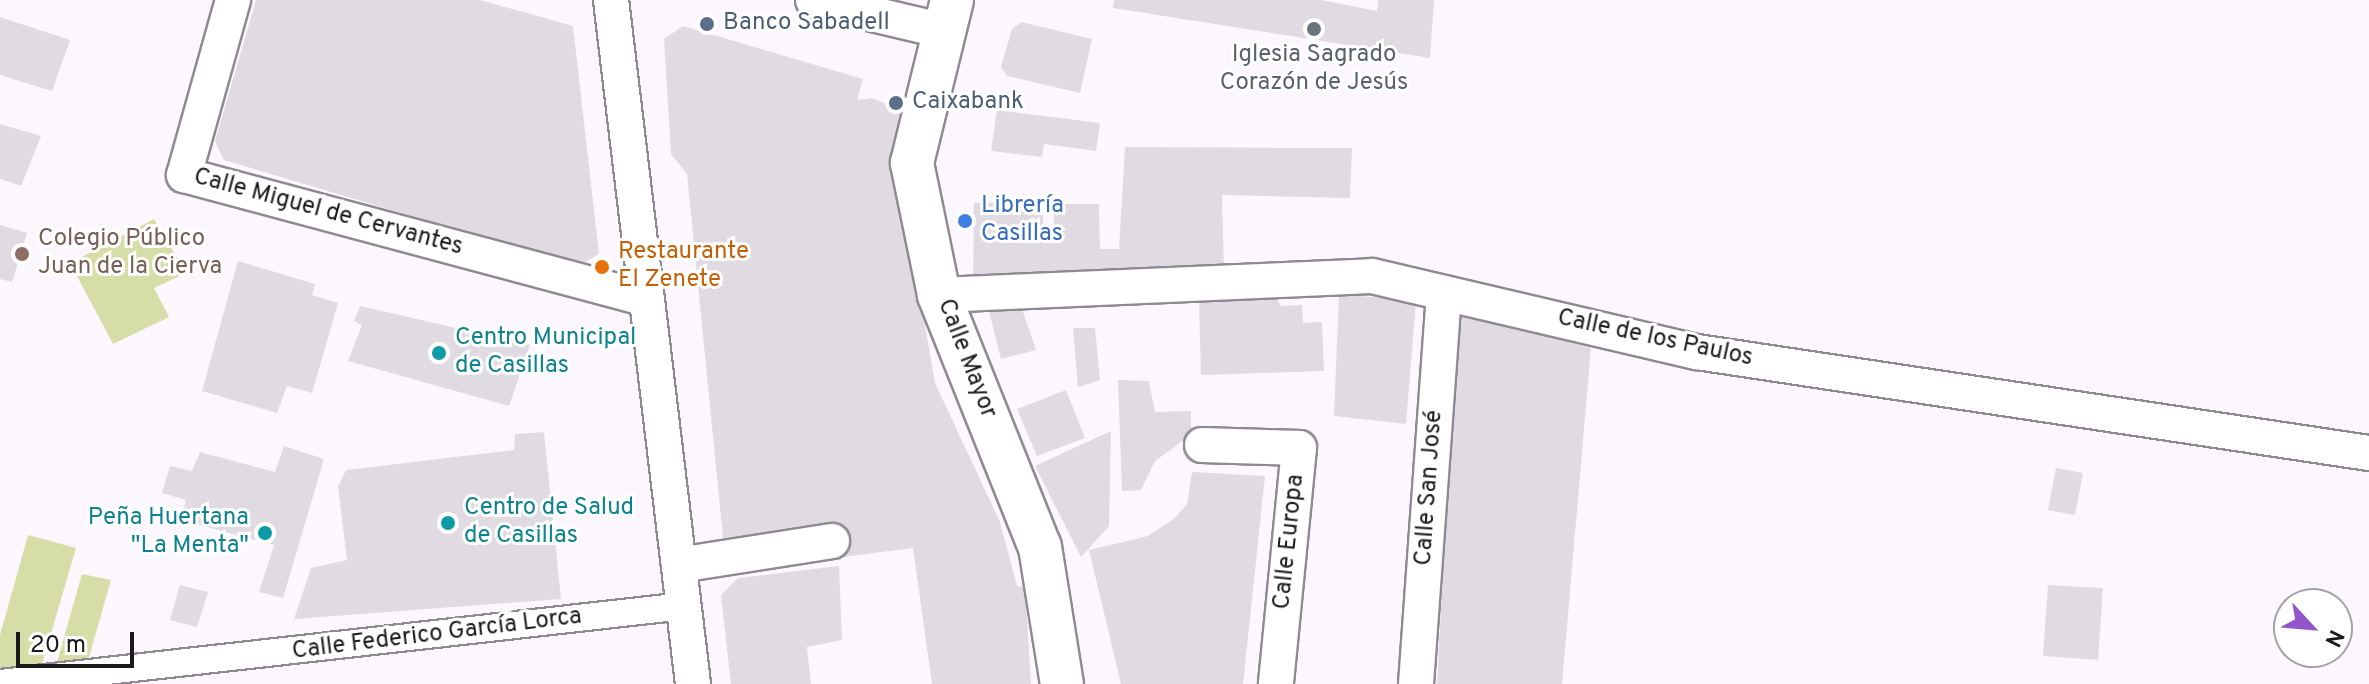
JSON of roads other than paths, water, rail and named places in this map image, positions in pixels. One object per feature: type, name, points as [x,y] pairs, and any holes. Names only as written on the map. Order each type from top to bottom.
[{"type":"street","name":"Calle Miguel de Cervantes","points":[[233,0],[184,175],[646,299]]},
{"type":"street","points":[[611,0],[693,684]]},
{"type":"street","points":[[813,0],[946,15]]},
{"type":"street","name":"Calle Mayor","points":[[946,15],[912,163],[939,295],[1040,547],[1062,684]]},
{"type":"street","name":"Calle de los Paulos","points":[[939,295],[1372,276],[1697,352],[2369,453]]},
{"type":"street","name":"Calle San José","points":[[1416,684],[1444,293]]},
{"type":"street","name":"Calle Europa","points":[[1202,445],[1299,448],[1276,684]]},
{"type":"street","points":[[679,565],[832,541]]},
{"type":"street","name":"Calle Federico García Lorca","points":[[0,683],[684,606]]},
{"type":"place","name":"Banco Sabadell","points":[[707,24]]},
{"type":"place","name":"Iglesia Sagrado Corazón de Jesús","points":[[1314,29]]},
{"type":"place","name":"Caixabank","points":[[896,103]]},
{"type":"place","name":"Librería Casillas","points":[[965,221]]},
{"type":"place","name":"Colegio Público Juan de la Cierva","points":[[22,254]]},
{"type":"place","name":"Restaurante El Zenete","points":[[602,267]]},
{"type":"place","name":"Centro Municipal de Casillas","points":[[439,353]]},
{"type":"place","name":"Centro de Salud de Casillas","points":[[448,523]]},
{"type":"place","name":"Peña Huertana \"La Menta\"","points":[[265,533]]}]
